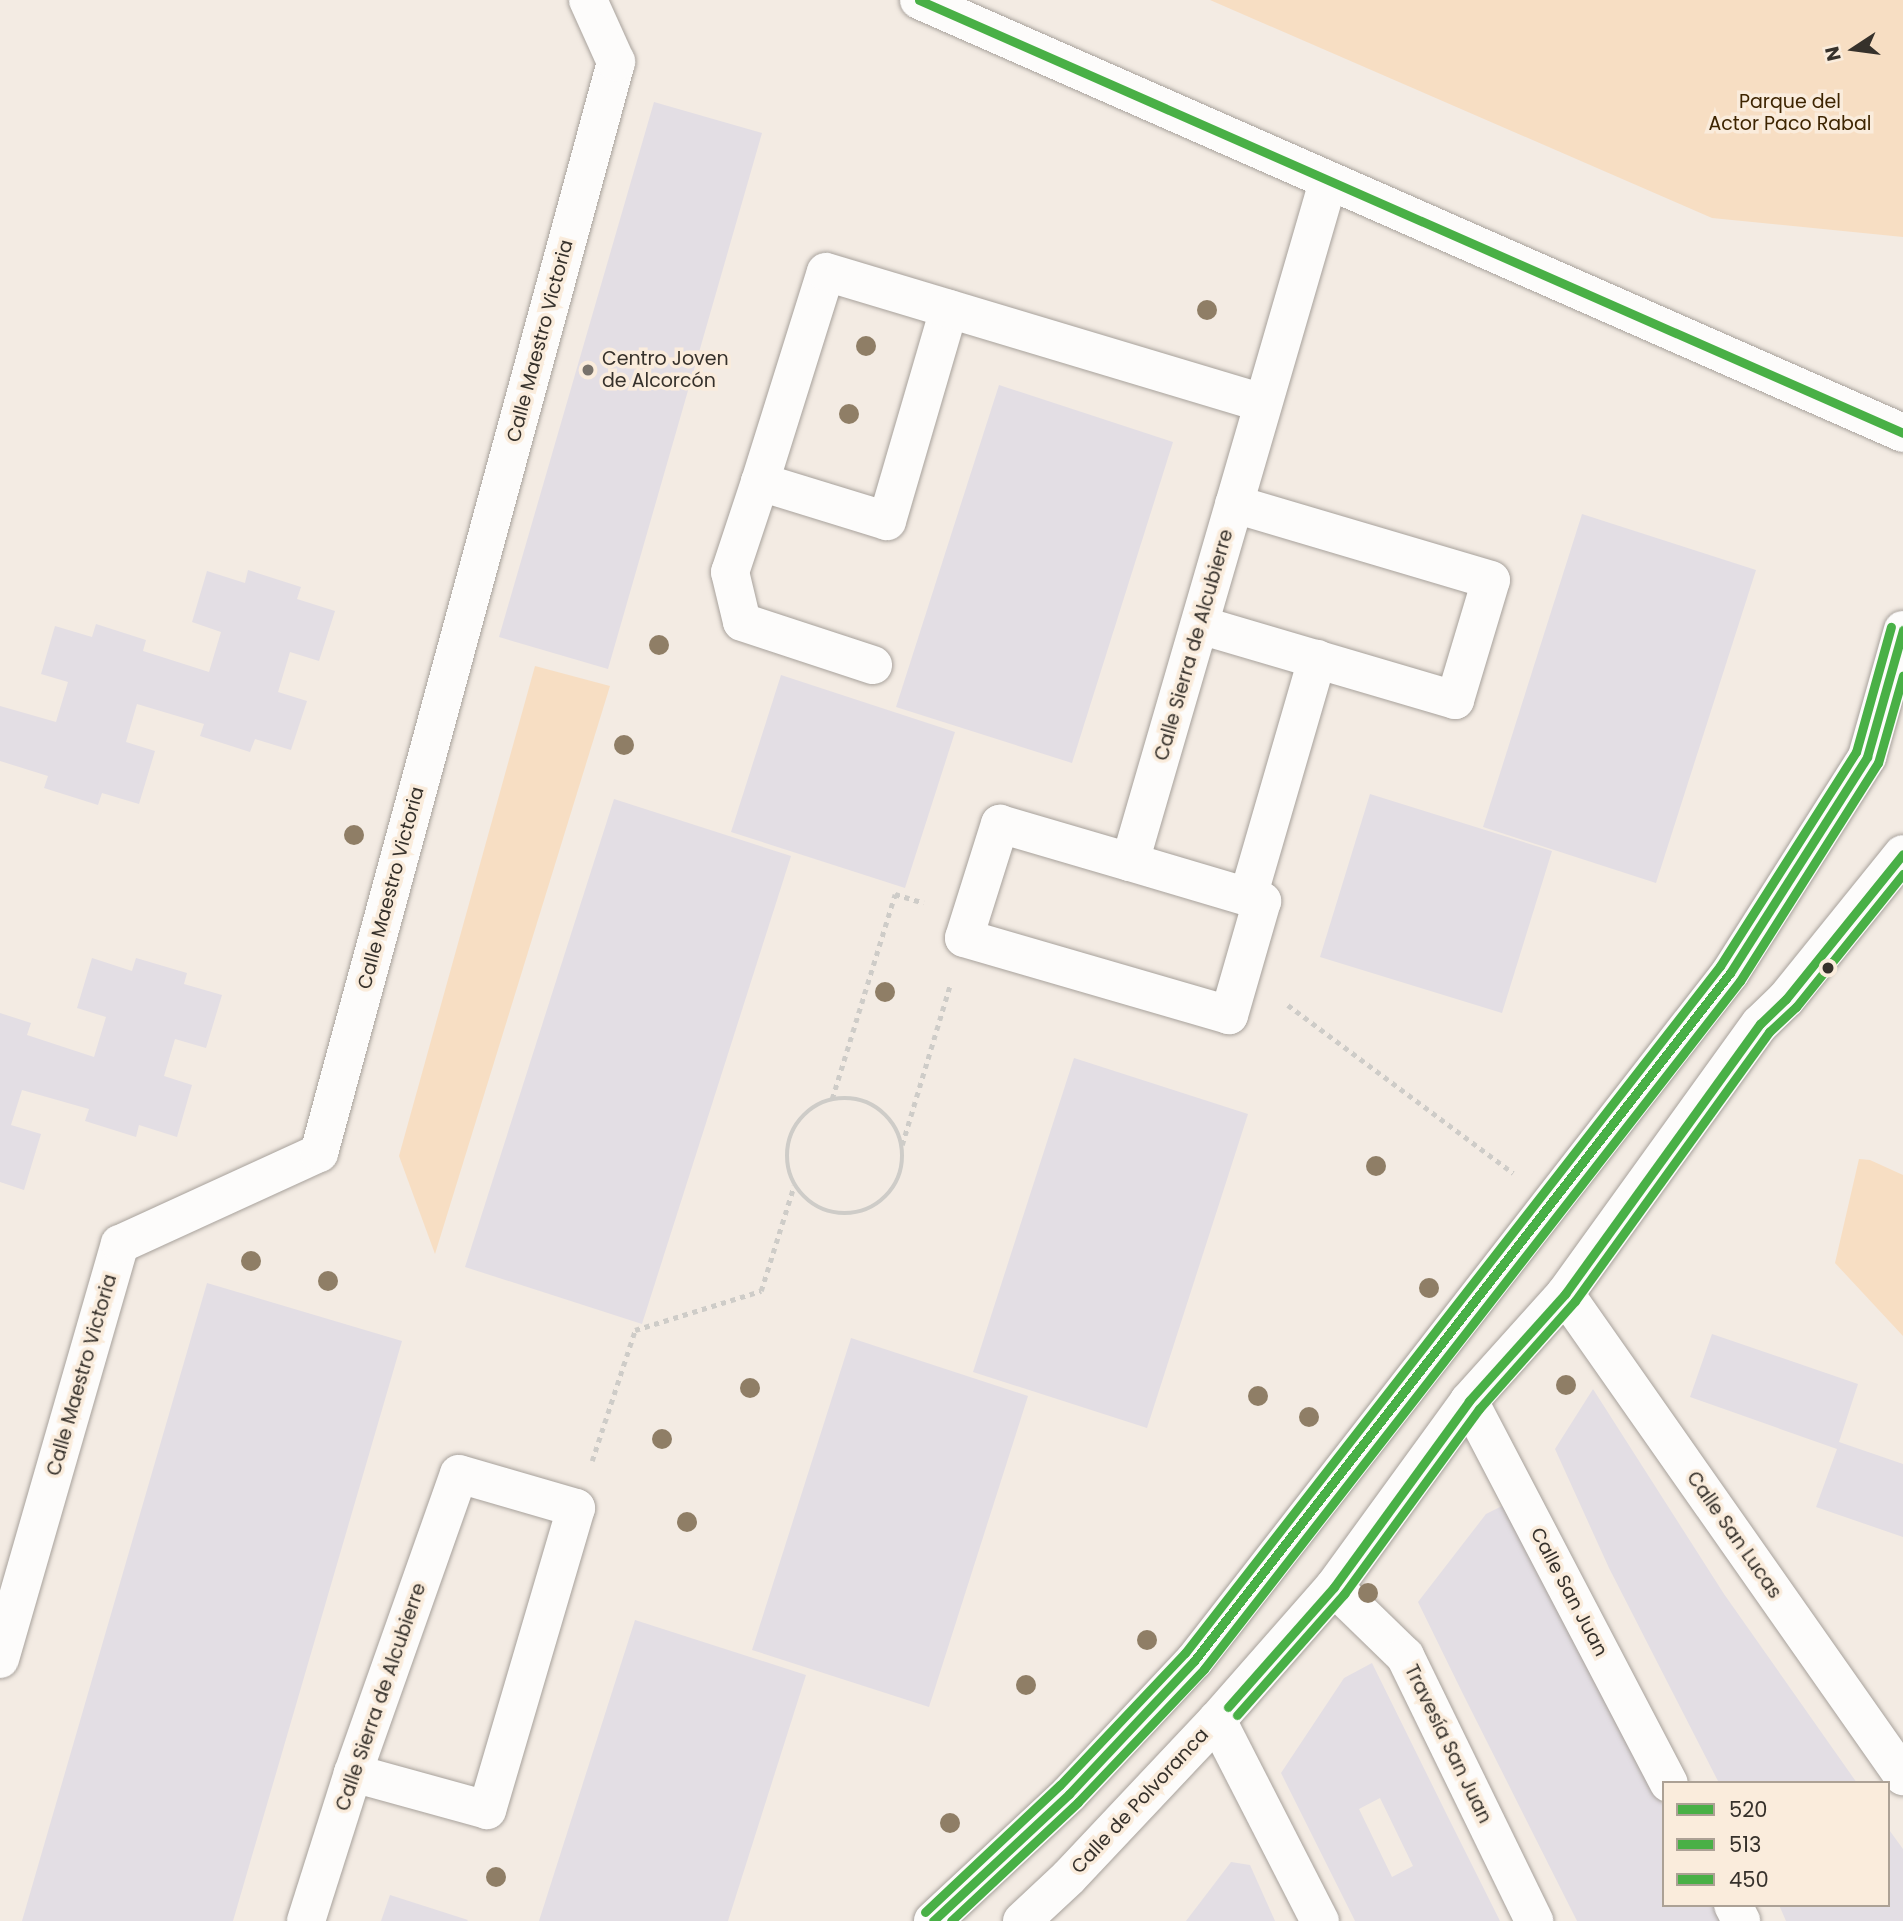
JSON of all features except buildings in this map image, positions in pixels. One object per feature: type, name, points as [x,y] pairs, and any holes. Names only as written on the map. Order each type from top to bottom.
[{"type":"street","name":"Calle Maestro Victoria","points":[[0,1659],[120,1244],[319,1153],[616,62],[588,0]]},
{"type":"street","points":[[919,0],[1903,433]]},
{"type":"street","name":"Calle Sierra de Alcubierre","points":[[1130,862],[1328,182]]},
{"type":"street","points":[[873,665],[742,622],[730,572],[826,272],[1263,403]]},
{"type":"street","points":[[760,482],[887,520],[949,309]]},
{"type":"street","points":[[1200,625],[1455,700],[1491,580],[1234,504]]},
{"type":"street","points":[[933,1921],[1069,1794],[1194,1661],[1730,973],[1867,757],[1903,630]]},
{"type":"street","points":[[1248,897],[1317,659]]},
{"type":"street","points":[[1000,824],[1248,897],[1262,901],[1229,1016],[964,938],[1000,824]]},
{"type":"street","name":"Calle de Polvoranca","points":[[1022,1921],[1069,1877],[1217,1720],[1334,1587],[1469,1401],[1565,1294],[1760,1024],[1786,999],[1903,854]]},
{"type":"street","name":"Calle San Lucas","points":[[1565,1294],[1903,1776]]},
{"type":"street","name":"Calle San Juan","points":[[1469,1401],[1668,1781]]},
{"type":"street","name":"Calle Sierra de Alcubierre","points":[[306,1921],[353,1773],[458,1474],[576,1508]]},
{"type":"street","points":[[353,1773],[487,1811],[576,1508]]},
{"type":"street","name":"Travesía San Juan","points":[[1334,1587],[1405,1656],[1534,1921]]},
{"type":"street","points":[[1217,1720],[1320,1921]]},
{"type":"street","points":[[1068,1921],[1069,1877]]},
{"type":"path","points":[[832,1099],[895,894]]},
{"type":"path","points":[[794,1186],[807,1201],[825,1211],[845,1215],[865,1211],[882,1200],[895,1185],[902,1166],[902,1146],[964,938]]},
{"type":"path","points":[[1288,1005],[1517,1175]]},
{"type":"path","points":[[576,1508],[635,1330],[761,1292],[794,1186],[787,1150],[792,1133],[808,1111],[832,1099],[868,1102],[895,1127],[902,1146]]},
{"type":"green space","name":"Parque del Actor Paco Rabal","points":[[1210,0],[1903,0],[1903,237],[1712,218]]},
{"type":"green space","points":[[535,666],[610,686],[435,1254],[399,1156]]},
{"type":"green space","points":[[1859,1159],[1870,1160],[1903,1175],[1903,1336],[1835,1263]]},
{"type":"transit line","name":"520","points":[[919,0],[1903,433]]},
{"type":"transit line","name":"450","points":[[925,1912],[1060,1785],[1185,1653],[1720,966],[1856,752],[1891,627]]},
{"type":"transit line","name":"520","points":[[933,1921],[1069,1794],[1194,1661],[1730,973],[1867,757],[1903,630]]},
{"type":"transit line","name":"513","points":[[951,1921],[1078,1802],[1204,1669],[1740,981],[1878,763],[1903,675]]},
{"type":"transit line","name":"520","points":[[1228,1707],[1334,1587],[1469,1401],[1565,1294],[1760,1024],[1786,999],[1903,854]]},
{"type":"transit line","name":"513","points":[[1237,1715],[1344,1594],[1479,1409],[1575,1301],[1769,1032],[1796,1007],[1903,874]]},
{"type":"place","name":"Centro Joven de Alcorcón","points":[[588,370]]}]
